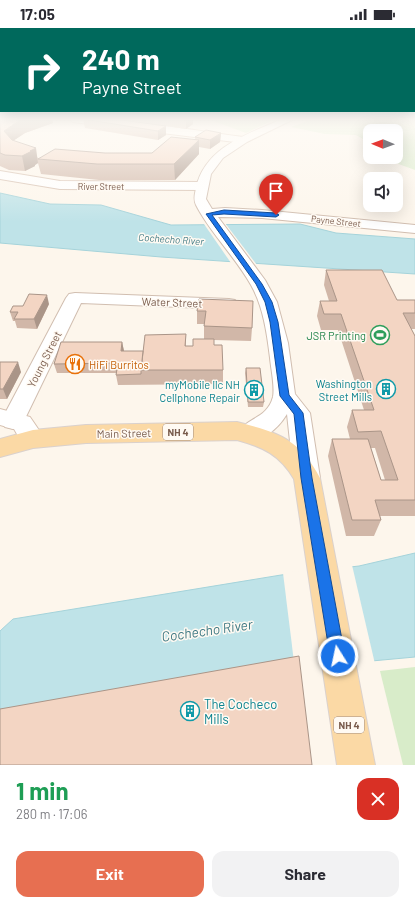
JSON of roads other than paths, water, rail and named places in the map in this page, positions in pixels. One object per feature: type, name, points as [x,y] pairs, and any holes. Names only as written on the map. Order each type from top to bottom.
[{"type":"main road","name":"Main Street","points":[[0,448],[33,439],[86,434],[237,431],[250,433],[264,438],[288,452],[307,478]]},
{"type":"main road","name":"NH 4","points":[[307,478],[356,765]]},
{"type":"street","points":[[223,153],[219,156],[205,174],[200,199],[259,284],[256,303],[278,344],[284,396],[274,419],[250,433]]},
{"type":"street","name":"River Street","points":[[0,175],[60,185],[202,186]]},
{"type":"street","name":"Payne Street","points":[[212,218],[224,212],[262,214],[415,230]]},
{"type":"street","name":"Water Street","points":[[75,298],[256,303]]},
{"type":"street","name":"Young Street","points":[[7,419],[75,298]]},
{"type":"street","points":[[284,396],[299,413],[307,478]]},
{"type":"street","points":[[7,419],[22,423],[33,439]]},
{"type":"water","name":"Cochecho River","points":[[0,193],[50,204],[101,205],[171,225],[300,224],[336,233],[415,239],[415,274],[161,257],[0,243]]},
{"type":"water","name":"Cochecho River","points":[[415,553],[415,657],[285,669],[0,723],[0,631],[13,619],[281,575],[359,566]]},
{"type":"place","name":"JSR Printing","points":[[380,335]]},
{"type":"place","name":"HiFi Burritos","points":[[75,364]]},
{"type":"place","name":"Washington Street Mills","points":[[386,389]]},
{"type":"place","name":"myMobile llc NH Cellphone Repair","points":[[254,390]]},
{"type":"place","name":"The Cocheco Mills","points":[[190,711]]}]
